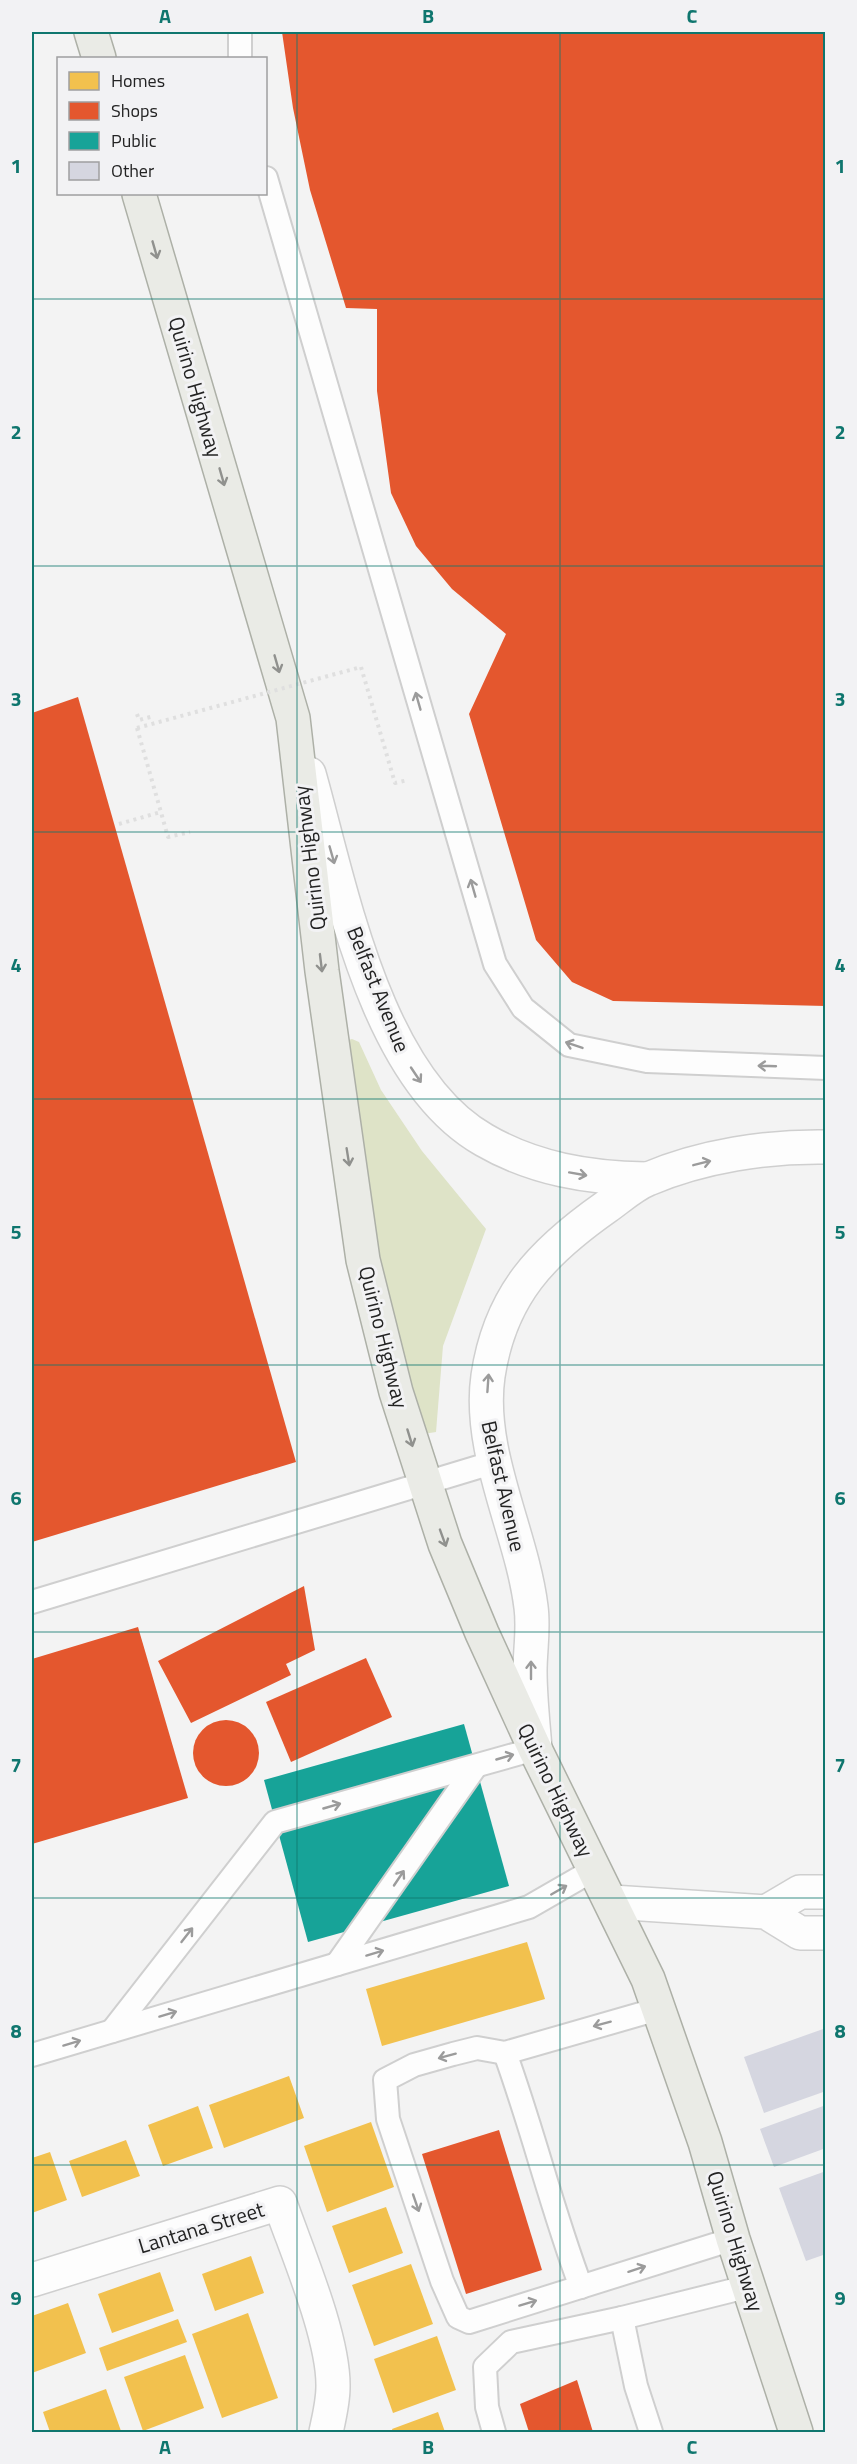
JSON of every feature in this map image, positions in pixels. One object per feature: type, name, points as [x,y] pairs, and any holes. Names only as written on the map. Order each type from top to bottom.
[{"type":"main road","points":[[91,32],[99,57]]},
{"type":"main road","name":"Quirino Highway","points":[[139,195],[292,718],[322,971],[363,1260],[396,1392],[445,1544],[482,1633],[535,1749],[639,1956],[705,2142],[733,2239],[796,2433]]},
{"type":"main road","name":"Belfast Avenue","points":[[292,718],[368,974],[399,1047],[417,1077],[439,1104],[458,1121],[482,1139],[508,1153],[569,1172],[602,1178],[646,1179],[739,1153],[794,1146],[825,1147]]},
{"type":"main road","name":"Belfast Avenue","points":[[535,1749],[530,1671],[531,1608],[495,1462],[486,1406],[488,1377],[506,1314],[539,1262],[584,1223],[646,1179]]},
{"type":"main road","points":[[766,1912],[800,1892],[825,1892]]},
{"type":"main road","points":[[612,1902],[766,1912],[800,1933],[825,1934]]},
{"type":"main road","name":"Lantana Street","points":[[32,2280],[280,2203],[324,2331],[331,2360],[333,2387],[326,2433]]},
{"type":"lane","points":[[240,32],[240,57]]},
{"type":"lane","points":[[267,181],[495,964],[524,1008],[569,1045],[647,1061],[825,1068]]},
{"type":"lane","points":[[33,1596],[495,1462]]},
{"type":"lane","points":[[112,2031],[275,1822],[535,1749]]},
{"type":"lane","points":[[338,1964],[476,1766]]},
{"type":"lane","points":[[32,2055],[529,1907],[595,1869]]},
{"type":"lane","points":[[658,2009],[505,2053],[477,2048],[414,2065],[385,2080],[388,2119],[442,2281],[458,2317],[469,2322],[733,2239]]},
{"type":"lane","points":[[505,2053],[581,2287]]},
{"type":"lane","points":[[494,2433],[487,2407],[485,2367],[511,2342],[622,2318],[750,2286]]},
{"type":"lane","points":[[622,2318],[636,2386],[651,2433]]},
{"type":"path","points":[[190,832],[168,837],[137,728],[361,667],[395,783]]},
{"type":"path","points":[[137,714],[139,720],[154,716]]},
{"type":"path","points":[[119,824],[161,812]]},
{"type":"green space","points":[[352,1039],[359,1042],[381,1090],[422,1151],[486,1229],[443,1346],[436,1432],[423,1434],[374,1250],[345,1041]]},
{"type":"building: Homes","points":[[527,1942],[545,1999],[382,2046],[366,1989]]},
{"type":"building: Homes","points":[[289,2076],[304,2118],[224,2148],[209,2105]]},
{"type":"building: Homes","points":[[198,2106],[213,2148],[163,2166],[148,2125]]},
{"type":"building: Homes","points":[[371,2122],[394,2187],[327,2212],[304,2146]]},
{"type":"building: Homes","points":[[126,2140],[140,2176],[82,2197],[69,2161]]},
{"type":"building: Homes","points":[[50,2152],[67,2200],[32,2213],[32,2158]]},
{"type":"building: Homes","points":[[386,2207],[403,2253],[349,2273],[332,2226]]},
{"type":"building: Homes","points":[[251,2256],[264,2293],[215,2311],[202,2274]]},
{"type":"building: Homes","points":[[411,2264],[433,2324],[374,2346],[352,2285]]},
{"type":"building: Homes","points":[[160,2272],[174,2311],[112,2333],[98,2294]]},
{"type":"building: Homes","points":[[68,2303],[86,2353],[32,2373],[32,2316]]},
{"type":"building: Homes","points":[[248,2313],[278,2398],[222,2418],[192,2334]]},
{"type":"building: Homes","points":[[178,2319],[187,2342],[107,2371],[99,2348]]},
{"type":"building: Homes","points":[[437,2336],[456,2390],[393,2413],[374,2359]]},
{"type":"building: Homes","points":[[185,2355],[204,2408],[143,2431],[124,2377]]},
{"type":"building: Homes","points":[[106,2389],[121,2431],[50,2432],[43,2412]]},
{"type":"building: Homes","points":[[438,2412],[445,2432],[393,2432],[392,2429]]},
{"type":"building: Shops","points":[[282,32],[826,32],[826,1006],[613,1001],[572,982],[536,940],[469,714],[506,634],[452,589],[416,546],[391,493],[377,391],[377,309],[346,308],[310,190],[293,108]]},
{"type":"building: Shops","points":[[78,697],[296,1462],[32,1542],[32,713]]},
{"type":"building: Shops","points":[[304,1586],[315,1650],[286,1664],[291,1675],[191,1723],[158,1661]]},
{"type":"building: Shops","points":[[138,1627],[188,1798],[32,1844],[32,1659]]},
{"type":"building: Shops","points":[[366,1658],[392,1717],[291,1762],[266,1702]]},
{"type":"building: Shops","points":[[220,1720],[232,1720],[250,1729],[257,1740],[259,1753],[257,1766],[250,1777],[239,1784],[220,1786],[207,1781],[198,1772],[193,1759],[193,1747],[198,1734],[207,1725]]},
{"type":"building: Shops","points":[[499,2130],[542,2270],[466,2294],[422,2154]]},
{"type":"building: Shops","points":[[577,2380],[593,2432],[529,2432],[520,2404]]},
{"type":"building: Public","points":[[464,1724],[509,1886],[308,1942],[264,1780]]},
{"type":"building: Other","points":[[826,2028],[826,2091],[764,2113],[744,2057]]},
{"type":"building: Other","points":[[826,2105],[826,2148],[774,2167],[760,2129]]},
{"type":"building: Other","points":[[826,2171],[826,2254],[806,2261],[779,2188]]}]
